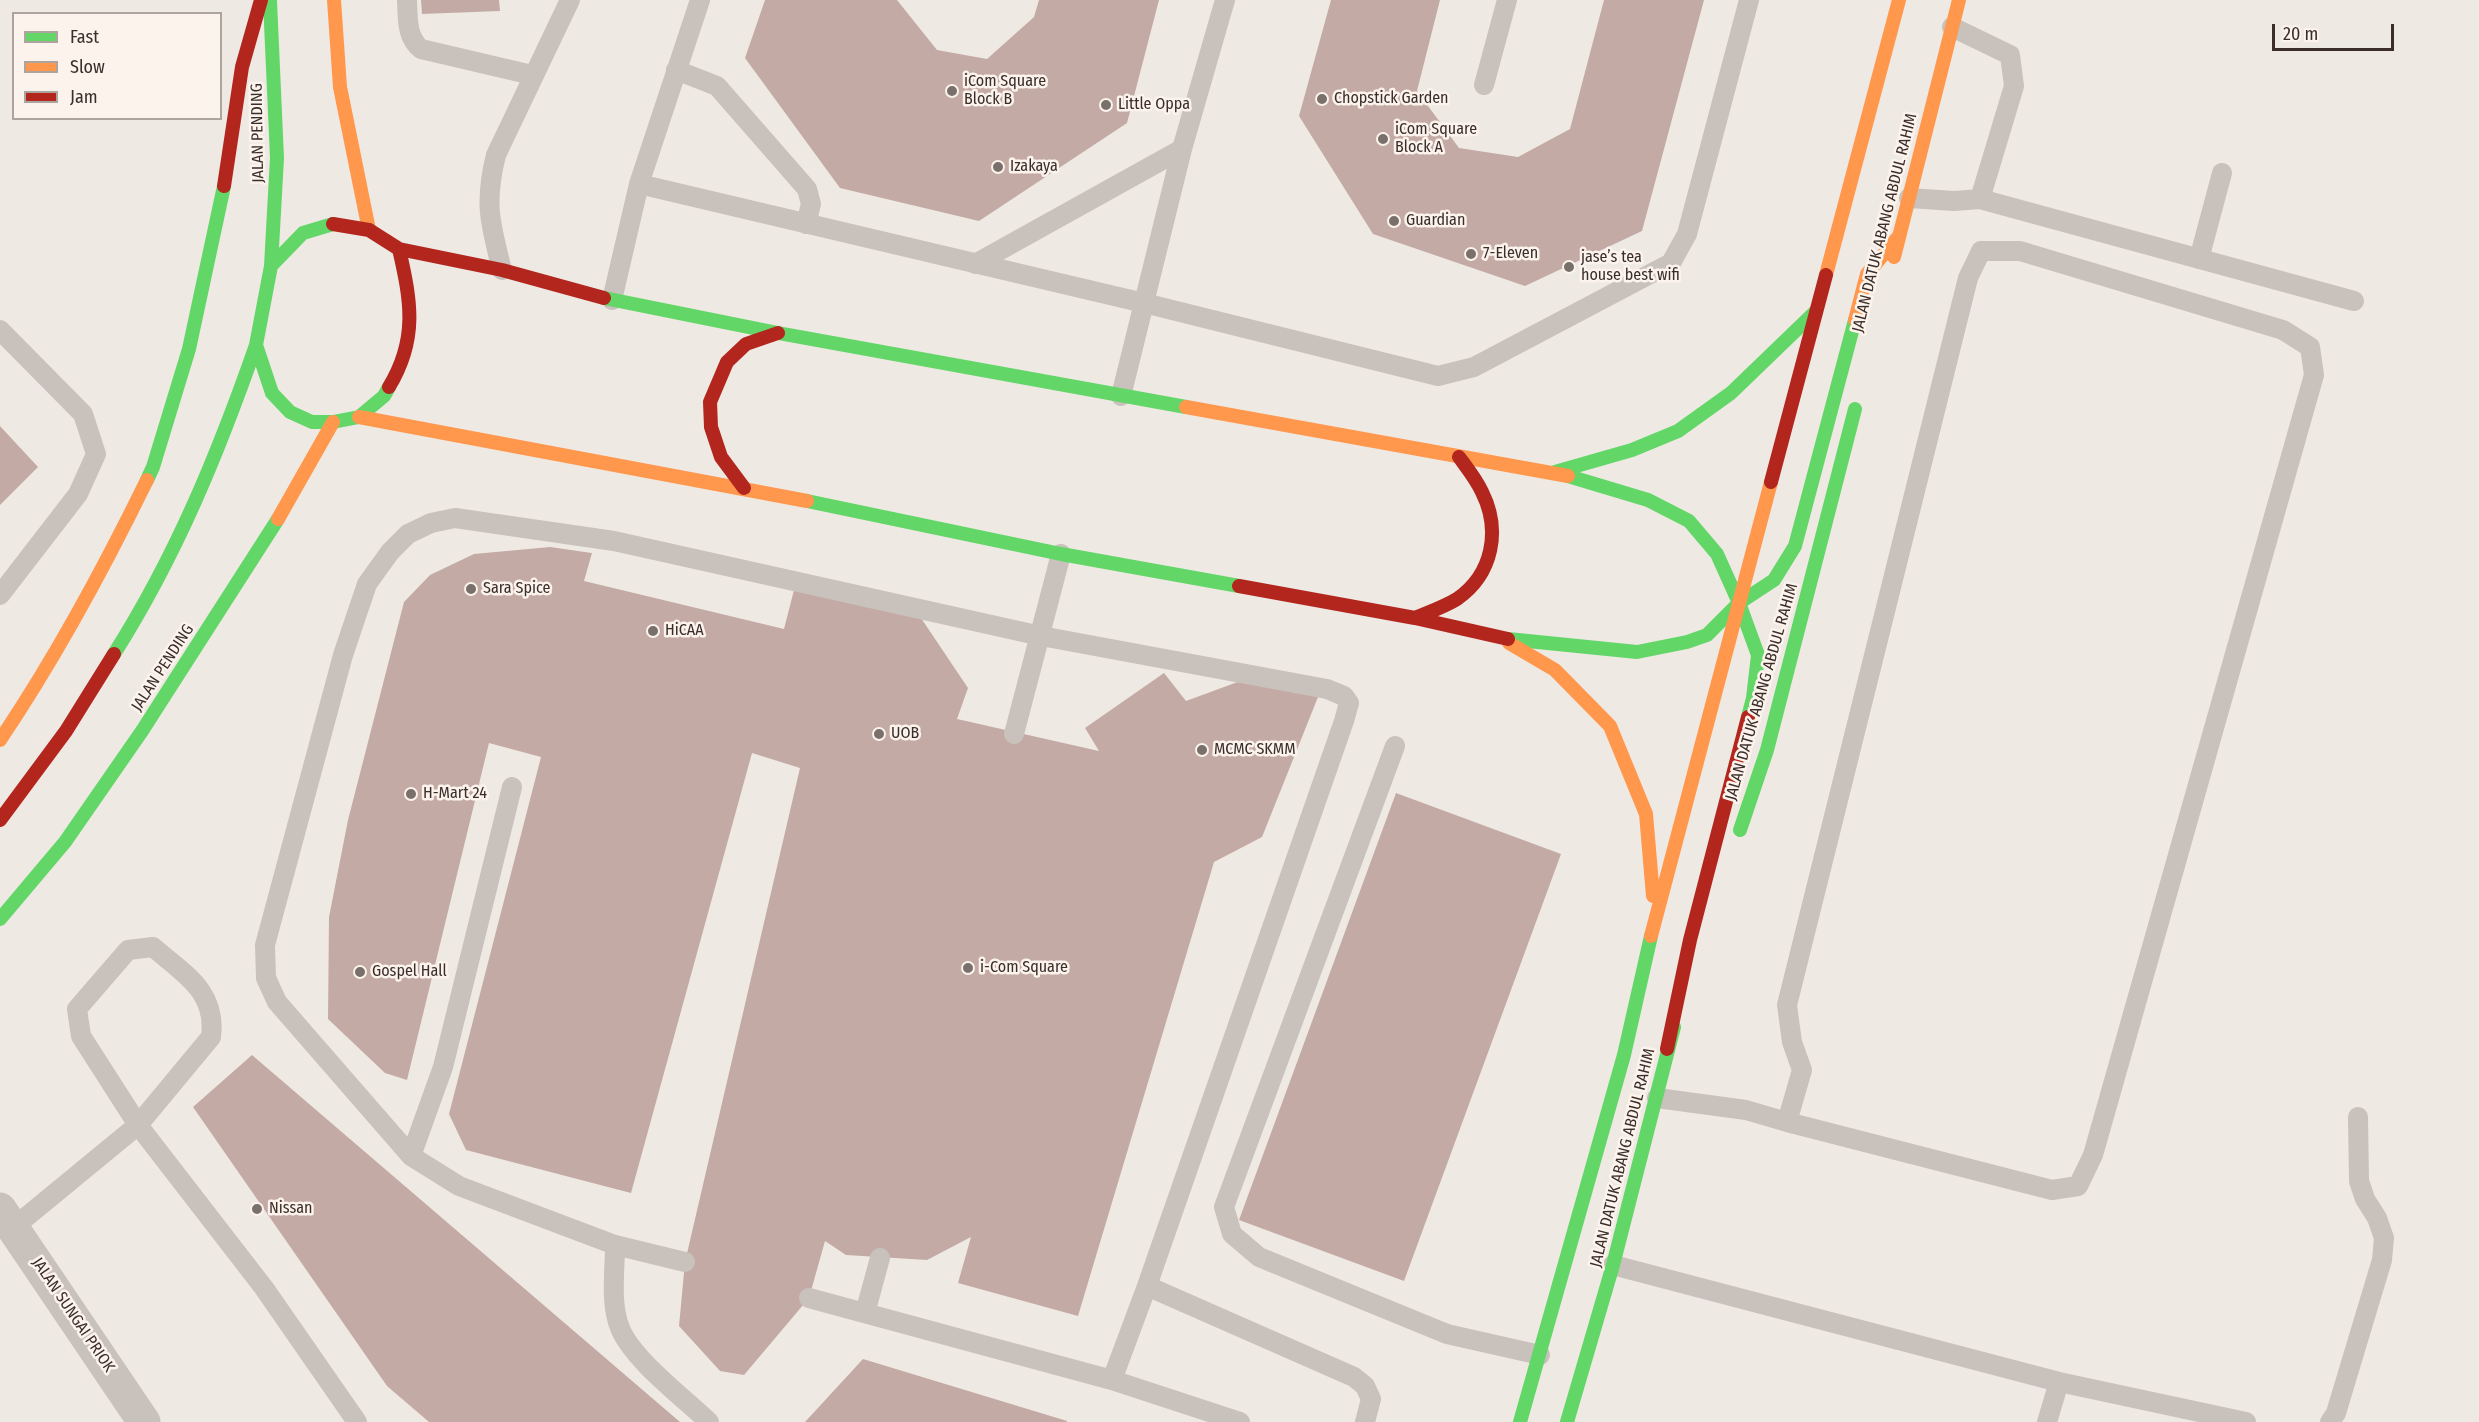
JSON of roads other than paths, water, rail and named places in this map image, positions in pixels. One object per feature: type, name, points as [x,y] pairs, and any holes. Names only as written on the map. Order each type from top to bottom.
[{"type":"street","points":[[0,740],[40,681],[107,562],[153,467],[189,349],[221,206],[242,68],[261,0]]},
{"type":"street","name":"JALAN PENDING","points":[[270,0],[277,158],[271,266]]},
{"type":"street","points":[[334,0],[340,87],[369,230]]},
{"type":"street","name":"JALAN DATUK ABANG ABDUL RAHIM","points":[[1520,1422],[1624,1055],[1655,921],[1899,0]]},
{"type":"street","name":"JALAN DATUK ABANG ABDUL RAHIM","points":[[1890,270],[1959,0]]},
{"type":"street","points":[[0,820],[66,731],[134,623],[197,501],[227,427],[256,345],[271,266],[303,233],[333,224],[369,230],[399,249],[501,270],[612,300],[1121,396],[1555,472],[1648,500],[1689,521],[1717,554],[1739,603],[1758,655],[1753,698],[1689,940],[1667,1049]]},
{"type":"street","points":[[256,345],[272,393],[290,412],[312,422],[333,422],[359,417],[744,488],[1061,554],[1415,618],[1500,638],[1637,652],[1687,642],[1707,634],[1739,603],[1774,580],[1795,546],[1867,274],[1899,236]]},
{"type":"street","points":[[359,417],[384,396],[401,367],[410,326],[409,294],[399,249]]},
{"type":"street","points":[[1555,472],[1632,450],[1678,431],[1731,393],[1815,312]]},
{"type":"street","points":[[744,488],[721,457],[711,427],[710,402],[727,362],[746,344],[778,333]]},
{"type":"street","name":"JALAN DATUK ABANG ABDUL RAHIM","points":[[1737,838],[1767,750],[1858,396]]},
{"type":"street","name":"JALAN PENDING","points":[[0,919],[65,842],[142,731],[271,531],[333,422]]},
{"type":"street","points":[[1415,618],[1457,599],[1479,580],[1494,542],[1493,519],[1484,495],[1459,456]]},
{"type":"street","points":[[1500,638],[1555,670],[1610,726],[1646,814],[1655,921]]},
{"type":"street","name":"JALAN DATUK ABANG ABDUL RAHIM","points":[[1567,1422],[1613,1264],[1657,1098],[1667,1049],[1708,927]]},
{"type":"street","name":"JALAN SUNGAI PRIOK","points":[[7,1218],[144,1422]]},
{"type":"lane","points":[[407,0],[409,32],[414,43],[421,49],[532,75]]},
{"type":"lane","points":[[501,270],[488,217],[489,182],[496,155],[532,75],[570,0]]},
{"type":"lane","points":[[612,300],[639,184],[700,0]]},
{"type":"lane","points":[[1121,396],[1182,149],[1225,0]]},
{"type":"lane","points":[[1484,85],[1508,0]]},
{"type":"lane","points":[[639,184],[1144,303],[1438,376],[1474,367],[1671,264],[1688,234],[1749,0]]},
{"type":"lane","points":[[1952,27],[2010,55],[2014,86],[1980,199]]},
{"type":"lane","points":[[676,70],[717,86],[807,189],[811,204],[806,224]]},
{"type":"lane","points":[[975,264],[1182,149]]},
{"type":"lane","points":[[2199,258],[2222,173]]},
{"type":"lane","points":[[1909,198],[1954,201],[1980,199],[2354,301]]},
{"type":"lane","points":[[1657,1098],[1746,1110],[1787,1122],[2052,1190],[2078,1186],[2093,1155],[2314,375],[2310,347],[2283,330],[2019,251],[1981,251],[1968,278],[1787,1005],[1792,1042],[1802,1070],[1787,1122]]},
{"type":"lane","points":[[0,595],[78,494],[96,454],[83,414],[1,332]]},
{"type":"lane","points":[[685,1262],[615,1245],[459,1186],[411,1156],[277,1002],[266,978],[265,945],[343,655],[367,584],[390,552],[408,534],[431,523],[455,518],[614,541],[1041,636],[1327,689],[1344,696],[1348,703],[1147,1286],[1112,1380]]},
{"type":"lane","points":[[1014,734],[1061,554]]},
{"type":"lane","points":[[1395,746],[1224,1207],[1232,1234],[1259,1257],[1447,1335],[1540,1354]]},
{"type":"lane","points":[[411,1156],[443,1067],[512,787]]},
{"type":"lane","points":[[7,1218],[138,1125],[211,1037],[213,1019],[204,992],[153,947],[128,950],[76,1009],[81,1036],[138,1125],[264,1288],[357,1422]]},
{"type":"lane","points":[[2330,1422],[2336,1413],[2382,1260],[2384,1238],[2377,1218],[2365,1199],[2360,1181],[2358,1117]]},
{"type":"lane","points":[[615,1245],[615,1304],[620,1327],[631,1349],[709,1422]]},
{"type":"lane","points":[[865,1313],[880,1258]]},
{"type":"lane","points":[[1613,1264],[2059,1382],[2246,1422]]},
{"type":"lane","points":[[1147,1286],[1354,1377],[1365,1386],[1371,1399],[1365,1422]]},
{"type":"lane","points":[[809,1298],[1112,1380],[1240,1422]]},
{"type":"lane","points":[[2047,1422],[2059,1382]]},
{"type":"place","name":"iCom Square Block B","points":[[952,91]]},
{"type":"place","name":"Chopstick Garden","points":[[1322,99]]},
{"type":"place","name":"Little Oppa","points":[[1106,105]]},
{"type":"place","name":"iCom Square Block A","points":[[1383,139]]},
{"type":"place","name":"Izakaya","points":[[998,167]]},
{"type":"place","name":"Guardian","points":[[1394,221]]},
{"type":"place","name":"7-Eleven","points":[[1471,254]]},
{"type":"place","name":"jase’s tea house best wifi","points":[[1569,267]]},
{"type":"place","name":"Sara Spice","points":[[471,589]]},
{"type":"place","name":"HiCAA","points":[[653,631]]},
{"type":"place","name":"UOB","points":[[879,734]]},
{"type":"place","name":"MCMC SKMM","points":[[1202,750]]},
{"type":"place","name":"H-Mart 24","points":[[411,794]]},
{"type":"place","name":"i-Com Square","points":[[968,968]]},
{"type":"place","name":"Gospel Hall","points":[[360,972]]},
{"type":"place","name":"Nissan","points":[[257,1209]]}]
